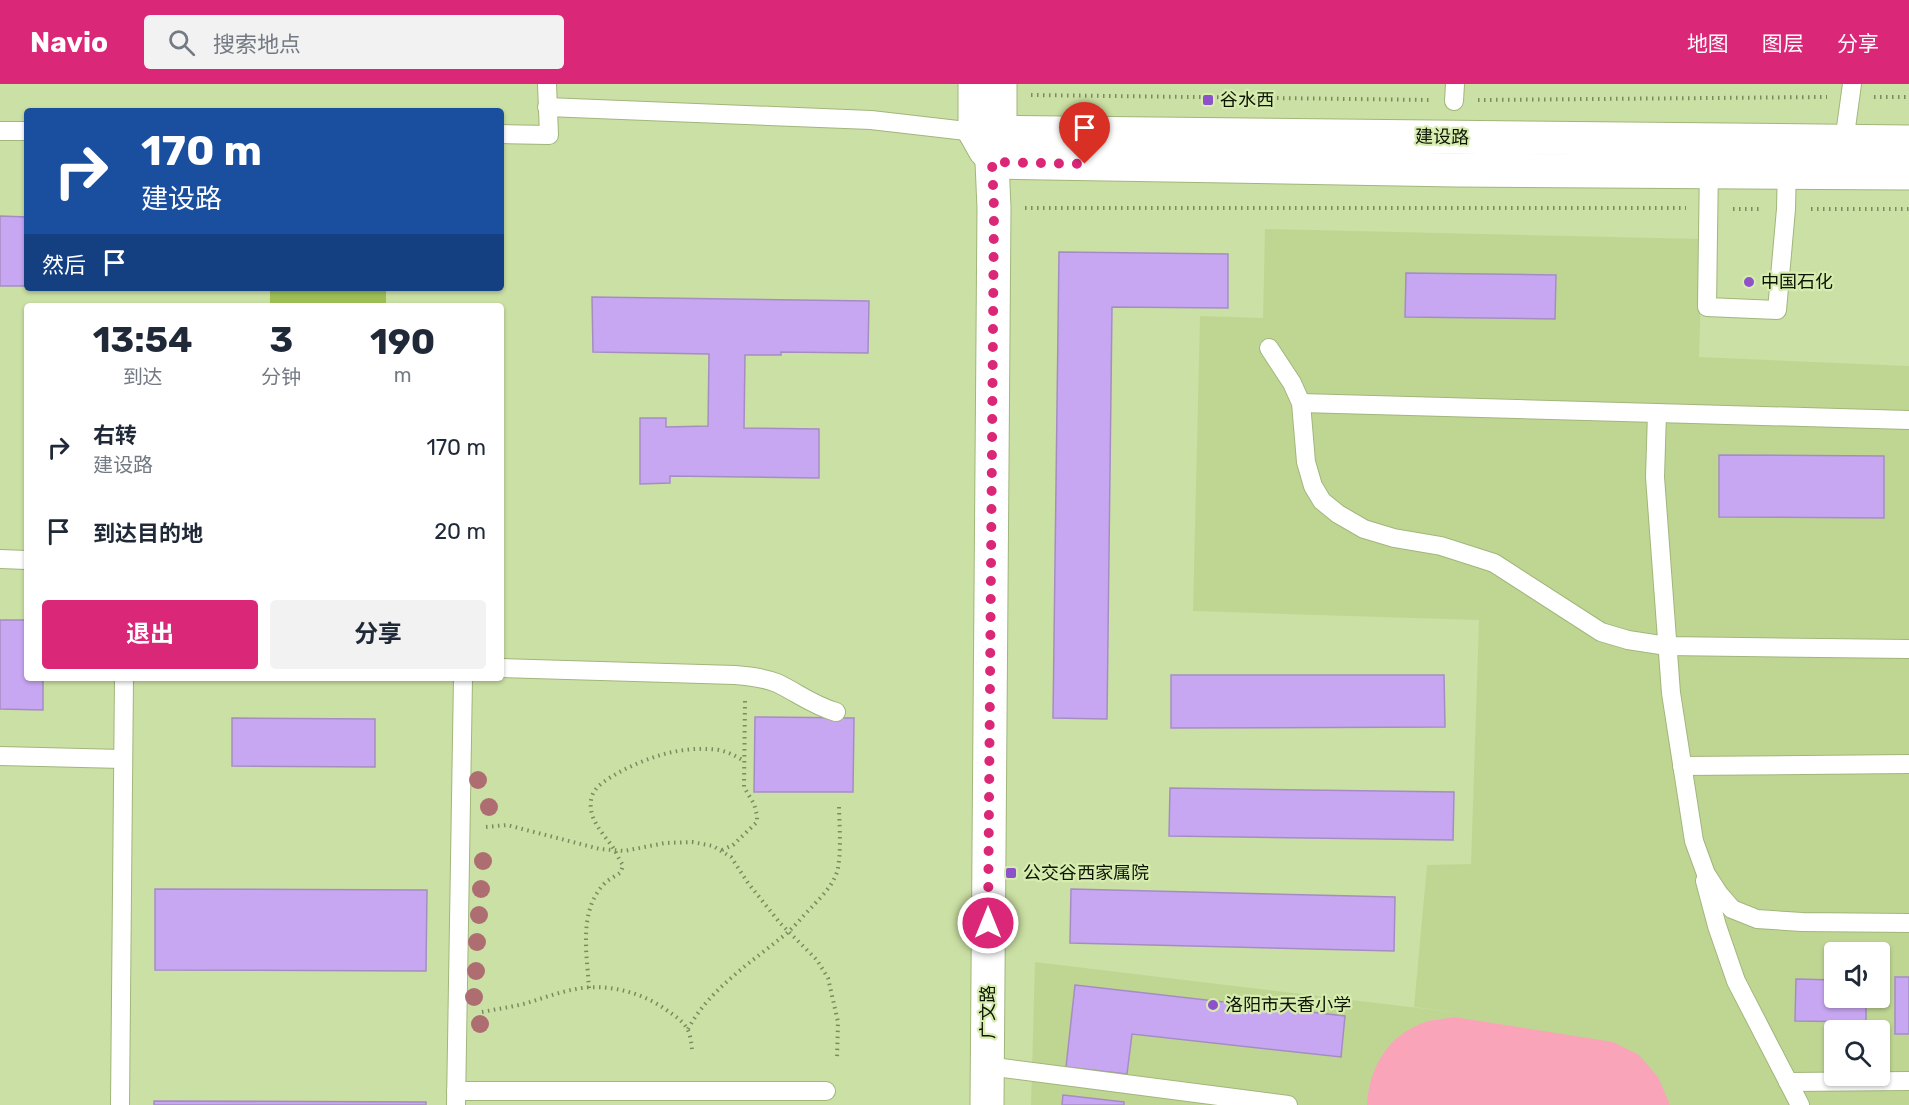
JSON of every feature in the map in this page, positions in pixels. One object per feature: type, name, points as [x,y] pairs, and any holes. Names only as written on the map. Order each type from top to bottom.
[{"type":"street","name":"广文路","points":[[975,84],[989,142],[994,208],[987,1105]]},
{"type":"street","name":"广文路","points":[[989,142],[1000,84]]},
{"type":"street","name":"建设路","points":[[989,142],[1787,157],[1909,173]]},
{"type":"street","name":"建设路","points":[[1787,157],[1844,142],[1909,142]]},
{"type":"lane","points":[[504,134],[549,135],[547,84]]},
{"type":"lane","points":[[1844,142],[1852,84]]},
{"type":"lane","points":[[547,107],[871,120],[989,142]]},
{"type":"lane","points":[[0,131],[24,131]]},
{"type":"lane","points":[[1709,156],[1707,307],[1777,310],[1786,209],[1787,157]]},
{"type":"lane","points":[[1269,348],[1292,383],[1301,403],[1306,462],[1313,486],[1322,501],[1338,514],[1364,529],[1394,538],[1441,546],[1494,563],[1601,632],[1628,640],[1667,646],[1909,649]]},
{"type":"lane","points":[[1301,403],[1909,420]]},
{"type":"lane","points":[[1657,413],[1655,477],[1671,693],[1694,842],[1717,926],[1736,981],[1800,1105]]},
{"type":"lane","points":[[0,560],[24,560]]},
{"type":"lane","points":[[504,668],[757,677],[777,683],[811,704],[836,712]]},
{"type":"lane","points":[[120,1105],[124,681]]},
{"type":"lane","points":[[463,681],[456,1098],[826,1091]]},
{"type":"lane","points":[[0,756],[123,759]]},
{"type":"lane","points":[[1682,766],[1909,764]]},
{"type":"lane","points":[[1694,842],[1706,874],[1719,894],[1732,909],[1756,919],[1909,923]]},
{"type":"lane","points":[[987,1066],[1288,1105]]},
{"type":"lane","points":[[1788,1082],[1909,1081]]},
{"type":"path","points":[[994,208],[1909,209]]},
{"type":"path","points":[[722,850],[734,844],[757,822],[754,804],[744,787],[744,682],[735,675]]},
{"type":"path","points":[[589,988],[587,918],[606,882],[621,872],[623,865],[615,850],[601,833],[592,810],[591,800],[594,792],[604,781],[642,761],[674,752],[721,751],[744,761]]},
{"type":"path","points":[[688,1029],[696,1014],[720,990],[752,960],[789,931],[829,889],[837,873],[839,803]]},
{"type":"path","points":[[460,843],[476,829],[507,825],[600,849],[645,849],[665,843],[681,842],[704,843],[722,850],[731,857],[748,883],[817,960],[828,978],[838,1022],[837,1059]]},
{"type":"path","points":[[457,1018],[525,1004],[576,989],[628,992],[644,997],[666,1009],[686,1025],[691,1035],[692,1049]]},
{"type":"shaded area","points":[[1265,229],[1703,239],[1699,357],[1909,366],[1909,1105],[1031,1105],[1035,962],[1469,1014],[1414,1007],[1427,865],[1471,864],[1479,620],[1193,611],[1200,316],[1263,318]]},
{"type":"shaded area","points":[[270,291],[386,291],[386,303],[270,303]]},
{"type":"shaded area","points":[[1454,1017],[1613,1042],[1639,1055],[1658,1077],[1670,1105],[1367,1105],[1372,1078],[1383,1054],[1391,1044],[1413,1027],[1429,1021]]},
{"type":"building","points":[[0,216],[24,217],[24,286],[0,286]]},
{"type":"building","points":[[1059,252],[1228,254],[1228,308],[1112,307],[1107,719],[1053,718]]},
{"type":"building","points":[[1406,273],[1556,275],[1555,319],[1405,317]]},
{"type":"building","points":[[592,297],[869,301],[868,353],[781,352],[781,355],[745,355],[744,428],[819,429],[819,478],[670,476],[670,483],[640,484],[640,418],[666,418],[666,427],[708,426],[709,354],[593,352]]},
{"type":"building","points":[[1719,455],[1884,456],[1884,518],[1719,517]]},
{"type":"building","points":[[0,620],[24,620],[24,681],[43,681],[43,710],[0,709]]},
{"type":"building","points":[[1171,675],[1444,675],[1445,727],[1171,728]]},
{"type":"building","points":[[755,717],[854,718],[853,792],[754,792]]},
{"type":"building","points":[[232,718],[375,719],[375,767],[232,766]]},
{"type":"building","points":[[1170,788],[1454,792],[1453,840],[1169,836]]},
{"type":"building","points":[[155,889],[427,890],[426,971],[155,970]]},
{"type":"building","points":[[1071,889],[1395,897],[1394,951],[1070,943]]},
{"type":"building","points":[[1895,977],[1909,977],[1909,1034],[1895,1034]]},
{"type":"building","points":[[1796,979],[1824,980],[1824,1008],[1866,1008],[1866,1020],[1795,1021]]},
{"type":"building","points":[[1075,985],[1345,1016],[1341,1057],[1132,1034],[1127,1074],[1066,1067]]},
{"type":"building","points":[[1063,1095],[1124,1102],[1124,1105],[1062,1105]]},
{"type":"building","points":[[154,1101],[426,1102],[426,1105],[154,1105]]},
{"type":"place","name":"谷水西","points":[[1208,100]]},
{"type":"place","name":"中国石化","points":[[1749,282]]},
{"type":"place","name":"公交谷西家属院","points":[[1011,873]]},
{"type":"place","name":"洛阳市天香小学","points":[[1213,1005]]},
{"type":"route","points":[[988,923],[994,208],[992,162],[1085,164]]}]
